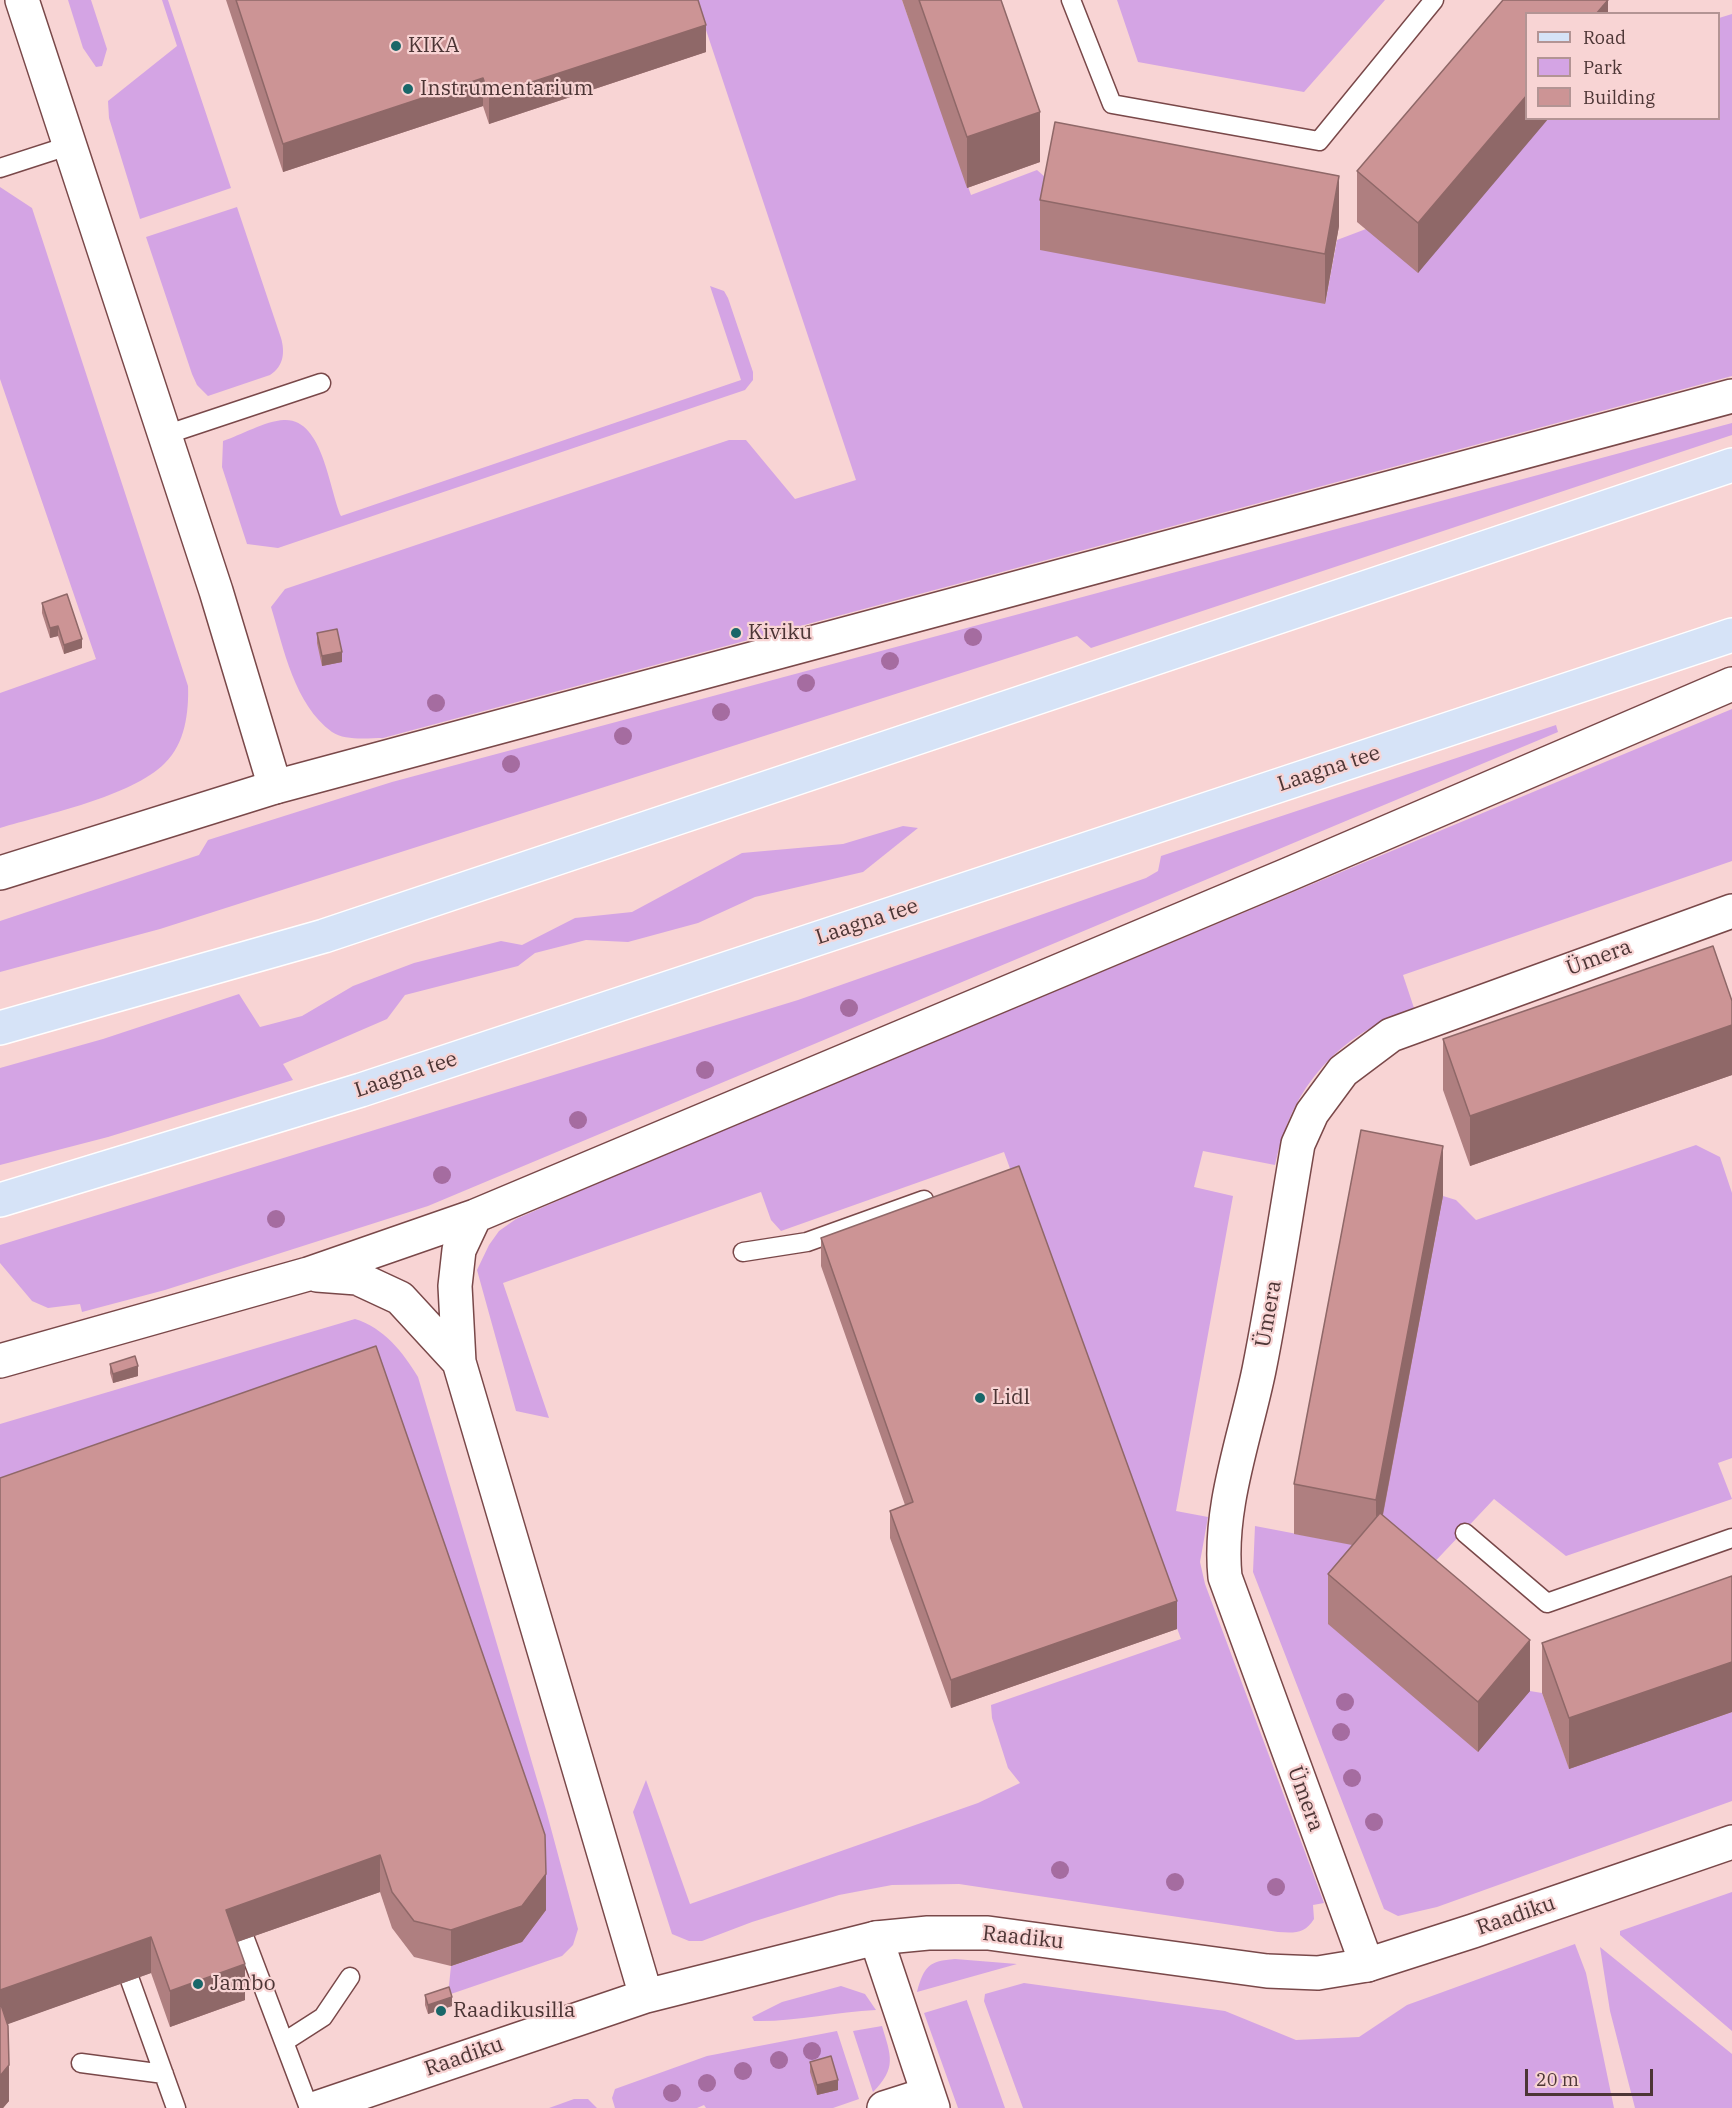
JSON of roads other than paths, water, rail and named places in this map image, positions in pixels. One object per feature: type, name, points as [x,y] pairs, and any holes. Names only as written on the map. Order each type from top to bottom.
[{"type":"main road","points":[[0,1028],[324,936],[1732,465]]},
{"type":"main road","name":"Laagna tee","points":[[0,1200],[361,1090],[1732,635]]},
{"type":"street","points":[[22,0],[216,591],[275,787]]},
{"type":"street","points":[[0,873],[275,787],[1732,396]]},
{"type":"street","points":[[0,1361],[308,1274],[475,1216],[1287,875],[1732,684]]},
{"type":"street","name":"Ümera","points":[[1367,1965],[1228,1588],[1222,1550],[1226,1520],[1259,1370],[1298,1144],[1312,1113],[1342,1071],[1391,1035],[1732,911]]},
{"type":"street","points":[[475,1216],[459,1250],[455,1286],[459,1362],[646,1996]]},
{"type":"street","points":[[308,1274],[357,1278],[400,1298],[459,1362]]},
{"type":"street","name":"Raadiku","points":[[316,2108],[646,1996],[876,1938],[988,1933],[1267,1971],[1318,1973],[1367,1965],[1732,1842]]},
{"type":"street","points":[[876,1938],[931,2101],[884,2108]]},
{"type":"lane","points":[[1071,0],[1112,104],[1319,141],[1434,0]]},
{"type":"lane","points":[[0,168],[71,145]]},
{"type":"lane","points":[[165,435],[321,383]]},
{"type":"lane","points":[[743,1252],[807,1242],[924,1200]]},
{"type":"lane","points":[[1465,1533],[1547,1603],[1732,1538]]},
{"type":"lane","points":[[245,1939],[309,2108]]},
{"type":"lane","points":[[284,2042],[323,2017],[350,1977]]},
{"type":"lane","points":[[130,1980],[176,2108]]},
{"type":"lane","points":[[81,2063],[164,2074]]},
{"type":"place","name":"KIKA","points":[[396,46]]},
{"type":"place","name":"Instrumentarium","points":[[408,89]]},
{"type":"place","name":"Kiviku","points":[[736,633]]},
{"type":"place","name":"Lidl","points":[[980,1398]]},
{"type":"place","name":"Jambo","points":[[198,1984]]},
{"type":"place","name":"Raadikusilla","points":[[441,2011]]}]
